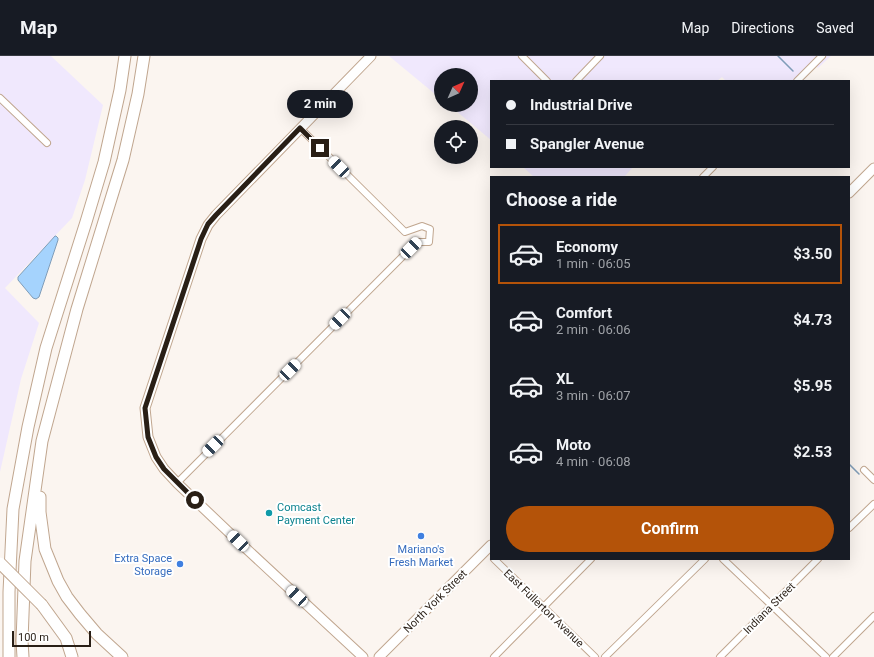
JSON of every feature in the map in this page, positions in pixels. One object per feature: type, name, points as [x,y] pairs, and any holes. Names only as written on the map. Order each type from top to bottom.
[{"type":"highway","points":[[9,657],[8,592],[13,509],[28,427],[46,348],[104,162],[120,90],[125,56]]},
{"type":"highway","points":[[22,657],[25,561],[42,441],[78,308],[123,160],[138,94],[144,56]]},
{"type":"highway","points":[[42,441],[40,512],[45,549],[58,581],[67,597],[97,634],[122,657]]},
{"type":"highway","points":[[0,563],[42,604],[66,638],[72,657]]},
{"type":"street","points":[[362,657],[164,469],[156,457],[148,437],[145,408],[201,239],[208,224],[371,56]]},
{"type":"street","points":[[522,56],[546,80]]},
{"type":"street","points":[[577,80],[600,56]]},
{"type":"street","points":[[798,80],[822,56]]},
{"type":"street","points":[[0,98],[47,144]]},
{"type":"street","points":[[177,482],[417,242],[429,242],[430,229],[422,226],[405,232],[300,128]]},
{"type":"street","points":[[704,176],[712,168]]},
{"type":"street","points":[[850,192],[874,168]]},
{"type":"street","points":[[864,470],[874,480]]},
{"type":"street","points":[[850,527],[874,504]]},
{"type":"street","name":"North York Street","points":[[379,657],[489,551]]},
{"type":"street","name":"East Fullerton Avenue","points":[[495,560],[595,657]]},
{"type":"street","points":[[494,657],[590,560]]},
{"type":"street","points":[[605,657],[704,560]]},
{"type":"street","points":[[724,560],[826,657]]},
{"type":"street","name":"Indiana Street","points":[[720,657],[817,560]]},
{"type":"street","points":[[832,657],[874,616]]},
{"type":"shaded area","points":[[0,56],[51,56],[103,105],[85,180],[72,218],[5,288],[39,323],[21,379],[0,472]]},
{"type":"shaded area","points":[[389,56],[831,56],[818,68],[816,66],[801,80],[725,80],[722,77],[718,80],[490,80],[490,139],[478,129],[478,120],[467,120],[457,112],[478,112],[478,68],[434,68],[434,93]]},
{"type":"shaded area","points":[[524,168],[632,168],[625,176],[533,176]]},
{"type":"water","points":[[55,236],[58,240],[39,297],[36,299],[33,298],[18,280],[18,277]]},
{"type":"waterway","points":[[778,56],[793,71]]},
{"type":"waterway","points":[[850,465],[859,474]]},
{"type":"place","name":"Comcast Payment Center","points":[[269,513]]},
{"type":"place","name":"Mariano's Fresh Market","points":[[421,536]]},
{"type":"place","name":"Extra Space Storage","points":[[180,564]]},
{"type":"route","points":[[195,500],[164,469],[156,457],[148,437],[145,408],[201,239],[208,224],[216,215],[300,128],[320,148]]}]
